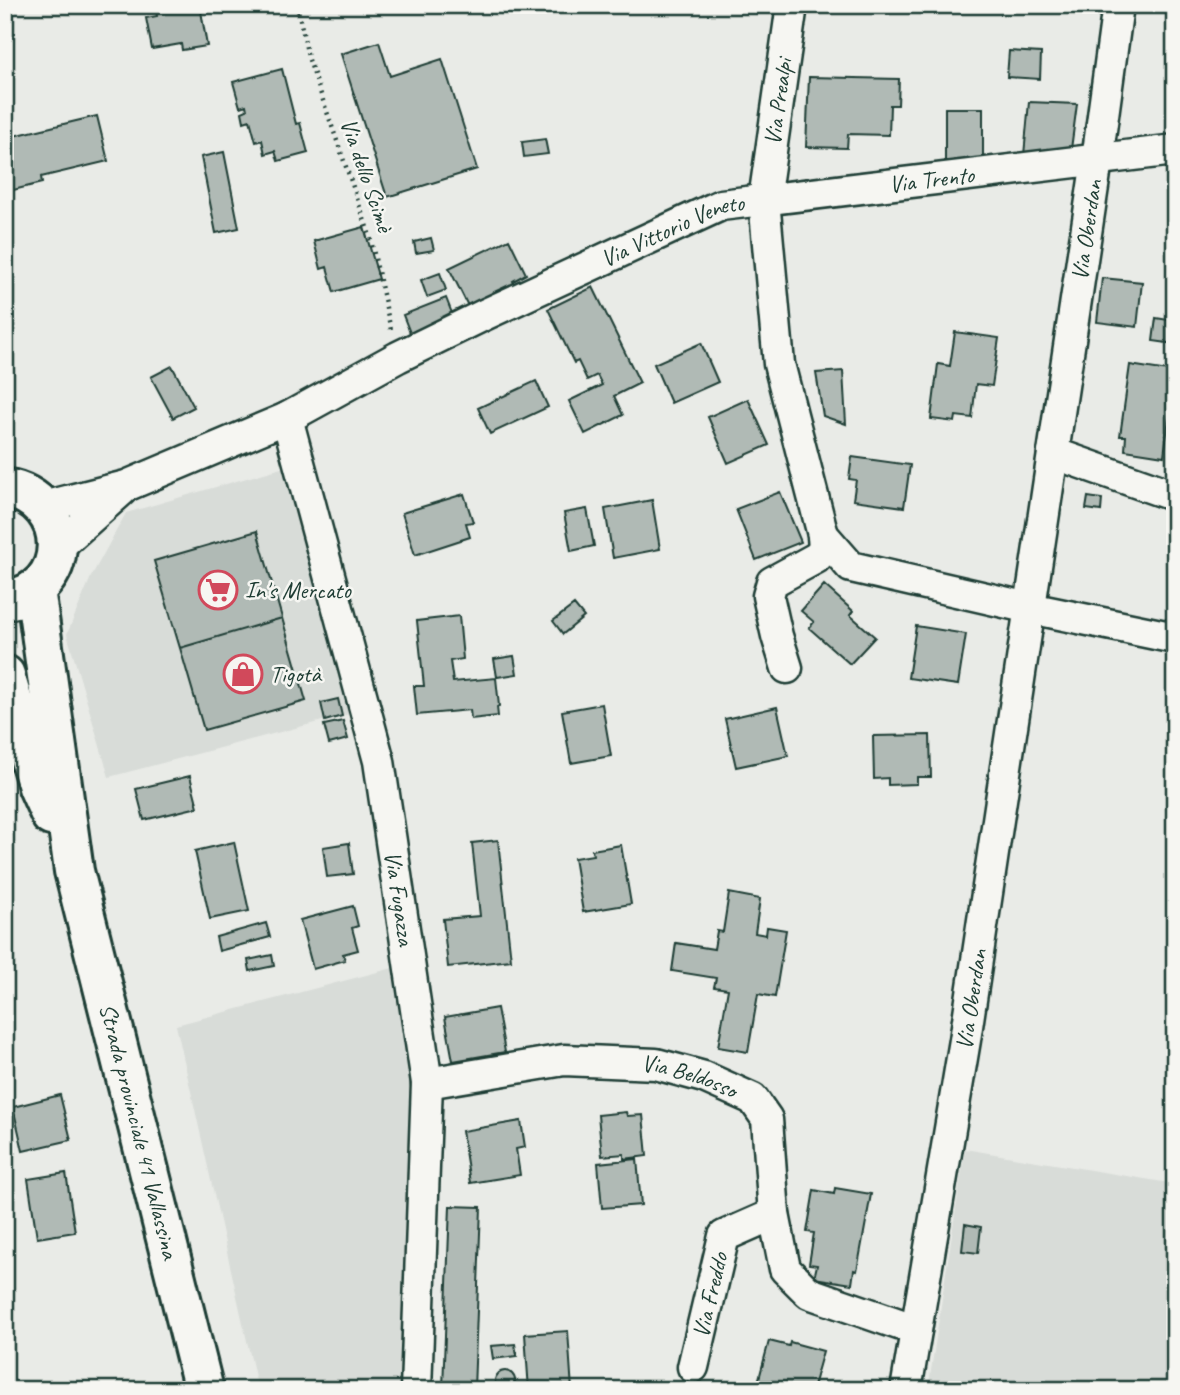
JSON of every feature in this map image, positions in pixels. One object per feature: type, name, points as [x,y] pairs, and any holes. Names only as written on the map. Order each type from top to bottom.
[{"type":"main road","points":[[18,489],[54,527],[57,548]]},
{"type":"main road","name":"Strada provinciale 41 Vallassina","points":[[57,548],[51,570],[20,594],[74,871],[204,1390]]},
{"type":"main road","name":"Strada provinciale 41 Vallassina","points":[[5,675],[38,787],[74,871]]},
{"type":"street","name":"Via Prealpi","points":[[764,200],[792,5]]},
{"type":"street","name":"Via Oberdan","points":[[906,1390],[965,1040],[1118,5]]},
{"type":"street","name":"Via Trento","points":[[764,200],[1175,150]]},
{"type":"street","name":"Via Vittorio Veneto","points":[[57,548],[126,486],[287,418],[398,357],[721,205],[764,200],[779,364],[823,535]]},
{"type":"street","name":"Via Fugazza","points":[[287,418],[379,761],[426,1083],[418,1389]]},
{"type":"street","points":[[1053,453],[1175,496]]},
{"type":"street","name":"Via Vittorio Veneto","points":[[18,489],[126,486]]},
{"type":"street","points":[[823,535],[851,567],[1175,638]]},
{"type":"street","points":[[788,668],[768,596],[772,582],[816,558],[824,550],[823,535]]},
{"type":"street","name":"Via Beldosso","points":[[426,1083],[564,1060],[656,1064],[704,1077],[753,1099],[767,1119],[774,1214],[785,1269],[809,1293],[916,1330]]},
{"type":"street","name":"Via Freddo","points":[[693,1367],[724,1236],[774,1214]]},
{"type":"path","name":"Via dello Scimè","points":[[297,5],[308,57],[370,236],[398,357]]},
{"type":"shaded area","points":[[285,467],[349,714],[109,777],[67,634],[91,577],[126,513]]},
{"type":"shaded area","points":[[393,968],[413,1095],[409,1390],[258,1390],[176,1025]]},
{"type":"shaded area","points":[[965,1149],[1175,1184],[1175,1390],[928,1390]]},
{"type":"building","points":[[155,5],[200,5],[207,46],[182,50],[181,44],[152,49],[146,18],[157,16]]},
{"type":"building","points":[[379,42],[390,76],[442,59],[477,169],[387,197],[341,54]]},
{"type":"building","points":[[1009,51],[1041,53],[1040,79],[1007,77]]},
{"type":"building","points":[[282,69],[296,124],[300,123],[308,153],[278,161],[275,151],[265,154],[262,140],[256,142],[250,120],[244,122],[242,112],[247,110],[246,105],[240,107],[233,82]]},
{"type":"building","points":[[809,77],[899,79],[898,105],[890,105],[889,135],[848,134],[847,148],[806,147]]},
{"type":"building","points":[[1029,102],[1077,104],[1071,149],[1024,155]]},
{"type":"building","points":[[945,108],[983,108],[983,161],[945,161]]},
{"type":"building","points":[[97,116],[108,161],[41,177],[42,183],[5,192],[5,138]]},
{"type":"building","points":[[545,139],[548,154],[524,157],[522,142]]},
{"type":"building","points":[[224,152],[239,228],[216,233],[201,157]]},
{"type":"building","points":[[364,227],[379,279],[334,292],[327,267],[321,269],[314,241]]},
{"type":"building","points":[[431,238],[434,250],[416,253],[414,242]]},
{"type":"building","points":[[509,239],[526,274],[513,281],[517,289],[471,312],[449,268]]},
{"type":"building","points":[[440,273],[446,290],[427,297],[421,280]]},
{"type":"building","points":[[1102,278],[1142,282],[1137,327],[1097,322]]},
{"type":"building","points":[[593,287],[640,383],[614,396],[623,415],[585,434],[569,401],[602,385],[597,375],[587,380],[578,361],[574,363],[548,309]]},
{"type":"building","points":[[446,298],[455,321],[412,338],[403,315]]},
{"type":"building","points":[[1156,318],[1175,321],[1175,344],[1153,341]]},
{"type":"building","points":[[955,332],[999,338],[992,386],[976,384],[972,418],[956,416],[955,422],[931,419],[938,364],[950,366]]},
{"type":"building","points":[[701,343],[718,382],[671,403],[654,364]]},
{"type":"building","points":[[1130,365],[1175,372],[1164,456],[1125,450],[1126,436],[1120,436]]},
{"type":"building","points":[[172,366],[194,407],[173,418],[151,377]]},
{"type":"building","points":[[843,371],[846,424],[823,416],[816,373]]},
{"type":"building","points":[[536,381],[548,407],[490,434],[478,408]]},
{"type":"building","points":[[748,399],[769,445],[728,463],[708,417]]},
{"type":"building","points":[[852,457],[910,465],[904,507],[853,500],[856,480],[849,479]]},
{"type":"building","points":[[780,492],[801,542],[756,560],[736,509]]},
{"type":"building","points":[[464,494],[473,522],[466,523],[470,537],[415,555],[402,513]]},
{"type":"building","points":[[1088,497],[1102,499],[1101,511],[1086,509]]},
{"type":"building","points":[[652,500],[660,549],[613,558],[605,509]]},
{"type":"building","points":[[587,509],[594,546],[571,551],[564,513]]},
{"type":"building","name":"In's Mercato","points":[[257,531],[282,618],[180,648],[154,561]]},
{"type":"building","points":[[824,585],[853,611],[850,615],[875,637],[850,664],[809,628],[814,622],[801,611]]},
{"type":"building","points":[[574,605],[584,617],[563,634],[553,621]]},
{"type":"building","points":[[459,616],[463,659],[450,661],[453,682],[496,678],[498,716],[471,719],[470,710],[417,715],[414,686],[424,686],[417,621]]},
{"type":"building","name":"Tigotà","points":[[282,618],[306,701],[204,730],[180,648]]},
{"type":"building","points":[[916,626],[966,634],[958,685],[908,678]]},
{"type":"building","points":[[514,656],[517,674],[497,677],[494,659]]},
{"type":"building","points":[[338,699],[342,716],[325,721],[321,703]]},
{"type":"building","points":[[602,704],[611,756],[571,763],[562,711]]},
{"type":"building","points":[[777,707],[788,756],[736,767],[725,719]]},
{"type":"building","points":[[343,721],[348,739],[329,744],[324,725]]},
{"type":"building","points":[[930,735],[931,777],[917,777],[917,784],[888,785],[888,778],[874,779],[873,736]]},
{"type":"building","points":[[190,776],[198,807],[144,820],[136,789]]},
{"type":"building","points":[[498,840],[511,960],[448,967],[443,919],[480,916],[472,843]]},
{"type":"building","points":[[234,842],[249,911],[210,919],[195,851]]},
{"type":"building","points":[[349,843],[353,874],[327,877],[323,847]]},
{"type":"building","points":[[621,845],[631,904],[583,912],[574,858],[593,855],[592,850]]},
{"type":"building","points":[[729,893],[760,899],[755,933],[766,935],[767,927],[786,930],[775,997],[758,994],[748,1052],[718,1047],[728,989],[714,987],[716,978],[672,971],[676,943],[714,949],[717,931],[723,932]]},
{"type":"building","points":[[353,906],[358,926],[352,928],[358,950],[343,954],[345,960],[313,969],[300,920]]},
{"type":"building","points":[[266,923],[270,937],[219,951],[216,937]]},
{"type":"building","points":[[272,955],[274,966],[250,971],[248,960]]},
{"type":"building","points":[[497,1008],[505,1052],[453,1061],[445,1017]]},
{"type":"building","points":[[60,1095],[71,1140],[23,1151],[13,1107]]},
{"type":"building","points":[[626,1112],[627,1116],[643,1115],[647,1156],[624,1159],[624,1154],[602,1156],[598,1115]]},
{"type":"building","points":[[521,1121],[525,1147],[516,1149],[520,1175],[470,1183],[462,1131]]},
{"type":"building","points":[[637,1159],[641,1205],[602,1208],[598,1163]]},
{"type":"building","points":[[66,1173],[75,1232],[37,1238],[28,1179]]},
{"type":"building","points":[[835,1188],[871,1194],[857,1271],[854,1270],[852,1284],[814,1278],[817,1265],[809,1264],[814,1233],[807,1232],[814,1190],[834,1194]]},
{"type":"building","points":[[450,1206],[481,1207],[474,1389],[443,1388]]},
{"type":"building","points":[[965,1224],[981,1227],[978,1253],[962,1251]]},
{"type":"building","points":[[568,1331],[572,1390],[529,1390],[525,1334]]},
{"type":"building","points":[[769,1341],[789,1346],[790,1342],[823,1351],[812,1390],[756,1390]]},
{"type":"building","points":[[515,1344],[517,1356],[493,1359],[491,1346]]},
{"type":"building","points":[[501,1371],[509,1371],[515,1381],[509,1391],[501,1391],[495,1385],[495,1377]]},
{"type":"place","name":"In's Mercato","points":[[218,590]]},
{"type":"place","name":"Tigotà","points":[[243,674]]}]
